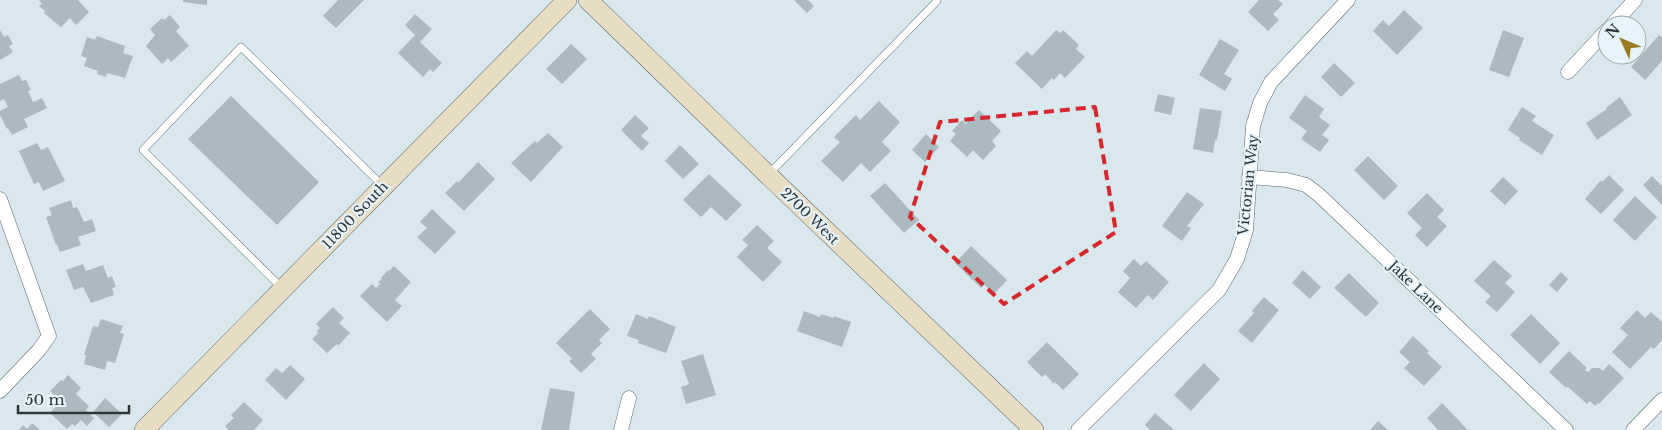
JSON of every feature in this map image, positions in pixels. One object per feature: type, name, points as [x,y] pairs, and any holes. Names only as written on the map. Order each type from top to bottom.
[{"type":"main road","name":"11800 South","points":[[144,430],[567,0]]},
{"type":"main road","name":"2700 West","points":[[588,0],[1034,430]]},
{"type":"street","name":"Victorian Way","points":[[1078,430],[1219,290],[1236,259],[1246,230],[1253,126],[1260,103],[1272,82],[1348,0]]},
{"type":"street","points":[[1621,15],[1635,0]]},
{"type":"street","points":[[1568,72],[1597,41]]},
{"type":"street","name":"Jake Lane","points":[[1249,177],[1287,180],[1306,185],[1566,430]]},
{"type":"street","points":[[0,391],[39,350],[48,336],[1,203]]},
{"type":"street","points":[[621,430],[629,398]]},
{"type":"street","points":[[1633,430],[1662,400]]},
{"type":"lane","points":[[768,175],[936,1]]},
{"type":"lane","points":[[283,288],[143,150],[241,48],[383,187]]},
{"type":"highlighted area","points":[[1095,107],[1116,232],[1004,304],[910,217],[940,122]]},
{"type":"building","points":[[39,0],[78,0],[89,12],[76,25],[70,18],[61,27],[44,13],[45,11],[39,6],[42,4]]},
{"type":"building","points":[[183,0],[207,0],[207,5],[183,2]]},
{"type":"building","points":[[338,0],[364,0],[336,28],[323,16]]},
{"type":"building","points":[[794,0],[808,0],[814,6],[807,13]]},
{"type":"building","points":[[1259,0],[1278,0],[1283,4],[1273,14],[1279,20],[1268,31],[1248,12]]},
{"type":"building","points":[[1404,10],[1423,28],[1397,55],[1373,31],[1383,20],[1389,26]]},
{"type":"building","points":[[415,14],[432,29],[420,42],[442,63],[433,72],[430,69],[423,77],[398,53],[416,36],[405,25]]},
{"type":"building","points":[[170,15],[180,27],[176,31],[189,46],[171,62],[168,58],[162,64],[146,46],[155,35],[150,29],[162,18],[164,20]]},
{"type":"building","points":[[0,30],[4,37],[8,35],[13,44],[9,46],[13,52],[0,60]]},
{"type":"building","points":[[1056,30],[1060,33],[1063,30],[1079,45],[1076,49],[1085,57],[1065,78],[1060,73],[1054,80],[1052,78],[1042,89],[1015,63],[1027,51],[1032,56]]},
{"type":"building","points":[[1503,30],[1524,38],[1509,77],[1489,70]]},
{"type":"building","points":[[1659,35],[1662,38],[1662,61],[1645,80],[1631,67],[1633,65],[1647,65],[1647,49]]},
{"type":"building","points":[[97,36],[125,46],[123,53],[133,56],[125,78],[107,73],[106,77],[97,74],[98,71],[84,66],[87,58],[81,56],[87,37],[95,40]]},
{"type":"building","points":[[1220,39],[1239,50],[1224,74],[1232,79],[1225,91],[1199,75]]},
{"type":"building","points":[[571,44],[587,59],[562,84],[546,69]]},
{"type":"building","points":[[1334,63],[1355,83],[1341,97],[1321,77]]},
{"type":"building","points":[[19,75],[22,81],[26,80],[31,90],[28,91],[33,102],[42,98],[47,108],[24,119],[28,127],[12,135],[0,115],[0,111],[8,107],[4,99],[0,101],[0,84]]},
{"type":"building","points":[[1158,94],[1175,98],[1171,115],[1154,111]]},
{"type":"building","points":[[1305,95],[1324,109],[1319,117],[1330,125],[1322,135],[1329,140],[1320,152],[1301,139],[1307,131],[1289,118]]},
{"type":"building","points":[[231,96],[319,182],[277,225],[188,139]]},
{"type":"building","points":[[1620,97],[1632,115],[1597,140],[1586,123],[1607,109]]},
{"type":"building","points":[[879,101],[900,122],[882,142],[891,151],[870,172],[861,163],[843,182],[821,161],[840,142],[834,137],[856,115],[860,120]]},
{"type":"building","points":[[1522,107],[1536,116],[1532,121],[1554,135],[1542,155],[1519,140],[1520,138],[1508,130]]},
{"type":"building","points":[[1200,108],[1222,111],[1213,153],[1193,149]]},
{"type":"building","points":[[979,110],[1001,131],[992,141],[996,146],[983,160],[973,150],[967,157],[950,141],[956,134],[952,131],[962,120],[965,124]]},
{"type":"building","points":[[635,115],[649,128],[641,136],[649,143],[642,151],[621,130]]},
{"type":"building","points":[[548,133],[563,147],[531,182],[511,163],[535,141],[537,143]]},
{"type":"building","points":[[926,134],[939,147],[925,162],[912,150]]},
{"type":"building","points":[[37,143],[41,150],[48,147],[65,181],[43,191],[39,182],[34,184],[19,151]]},
{"type":"building","points":[[680,145],[699,164],[683,179],[665,161]]},
{"type":"building","points":[[1368,156],[1398,186],[1384,200],[1354,170]]},
{"type":"building","points":[[478,162],[495,179],[464,211],[445,193],[457,181],[458,183]]},
{"type":"building","points":[[709,174],[742,205],[726,221],[711,207],[701,217],[683,200]]},
{"type":"building","points":[[1609,175],[1624,190],[1601,214],[1585,199],[1601,180],[1602,182]]},
{"type":"building","points":[[1652,176],[1662,186],[1662,205],[1643,185]]},
{"type":"building","points":[[1503,177],[1518,191],[1505,205],[1490,191]]},
{"type":"building","points":[[885,183],[919,220],[904,233],[870,196]]},
{"type":"building","points":[[1187,192],[1204,204],[1187,226],[1191,228],[1182,241],[1162,226]]},
{"type":"building","points":[[1427,193],[1444,210],[1437,217],[1447,226],[1427,247],[1415,235],[1422,228],[1407,213]]},
{"type":"building","points":[[1635,196],[1657,217],[1635,241],[1613,220]]},
{"type":"building","points":[[71,200],[73,208],[77,207],[84,222],[92,219],[96,231],[78,237],[81,245],[60,252],[46,217],[52,215],[49,208]]},
{"type":"building","points":[[432,209],[456,232],[435,254],[417,237],[427,228],[420,222]]},
{"type":"building","points":[[757,225],[774,241],[767,248],[782,262],[763,282],[737,257],[748,245],[742,240]]},
{"type":"building","points":[[971,246],[1007,280],[994,294],[984,284],[981,288],[955,263]]},
{"type":"building","points":[[1134,259],[1141,266],[1146,261],[1169,282],[1153,300],[1148,295],[1136,308],[1118,292],[1130,278],[1123,271]]},
{"type":"building","points":[[1494,260],[1512,276],[1505,283],[1515,292],[1497,312],[1485,302],[1491,296],[1474,281]]},
{"type":"building","points":[[83,264],[86,271],[103,265],[108,278],[112,276],[116,287],[112,288],[114,295],[91,303],[83,287],[74,290],[66,270]]},
{"type":"building","points":[[394,266],[411,282],[395,300],[402,306],[387,322],[360,296],[372,284],[376,288],[380,284],[378,282],[381,278]]},
{"type":"building","points":[[1303,270],[1321,287],[1310,299],[1292,283]]},
{"type":"building","points":[[1561,272],[1568,279],[1557,292],[1549,285]]},
{"type":"building","points":[[1349,273],[1379,303],[1366,317],[1334,288]]},
{"type":"building","points":[[1264,297],[1279,310],[1252,343],[1238,331],[1254,313],[1252,311]]},
{"type":"building","points":[[333,307],[344,318],[339,323],[350,333],[338,346],[337,344],[327,353],[312,339],[320,328],[316,324]]},
{"type":"building","points":[[590,309],[610,329],[599,340],[602,343],[591,354],[596,359],[581,373],[569,361],[572,359],[556,343]]},
{"type":"building","points":[[1637,310],[1645,318],[1651,312],[1662,322],[1662,340],[1654,349],[1651,347],[1630,369],[1612,352],[1628,335],[1620,328]]},
{"type":"building","points":[[804,311],[820,317],[821,314],[833,318],[834,316],[851,322],[842,347],[797,331]]},
{"type":"building","points":[[636,314],[648,319],[649,316],[676,327],[666,353],[638,343],[639,340],[627,336]]},
{"type":"building","points":[[1531,314],[1560,343],[1540,364],[1510,335]]},
{"type":"building","points":[[101,319],[123,326],[120,333],[124,334],[115,363],[107,361],[105,370],[84,364],[86,355],[84,355],[93,326],[98,327]]},
{"type":"building","points":[[1413,336],[1442,367],[1424,386],[1404,368],[1410,362],[1399,352]]},
{"type":"building","points":[[1047,342],[1079,374],[1063,390],[1045,374],[1042,377],[1027,362]]},
{"type":"building","points":[[1569,351],[1587,368],[1585,370],[1588,372],[1592,368],[1599,368],[1603,371],[1609,364],[1624,378],[1599,404],[1595,406],[1590,401],[1587,404],[1549,372]]},
{"type":"building","points":[[703,354],[716,395],[686,404],[681,387],[689,384],[681,361]]},
{"type":"building","points":[[1204,363],[1220,379],[1191,411],[1174,395]]},
{"type":"building","points":[[290,365],[305,379],[286,400],[265,380],[276,368],[282,373]]},
{"type":"building","points":[[68,375],[81,388],[76,394],[89,406],[86,410],[94,418],[87,426],[81,420],[75,426],[72,424],[67,429],[50,413],[56,406],[54,404],[58,399],[50,391]]},
{"type":"building","points":[[550,388],[575,392],[569,430],[541,430]]},
{"type":"building","points":[[105,398],[122,414],[109,427],[93,412]]},
{"type":"building","points":[[244,402],[263,420],[254,430],[229,430],[225,426],[234,418],[231,415]]},
{"type":"building","points":[[1442,403],[1468,430],[1438,430],[1427,418]]},
{"type":"building","points":[[1155,413],[1174,430],[1150,430],[1145,425]]},
{"type":"building","points":[[1378,421],[1388,430],[1370,430]]},
{"type":"building","points":[[32,423],[40,430],[19,430],[23,425],[27,429]]}]
